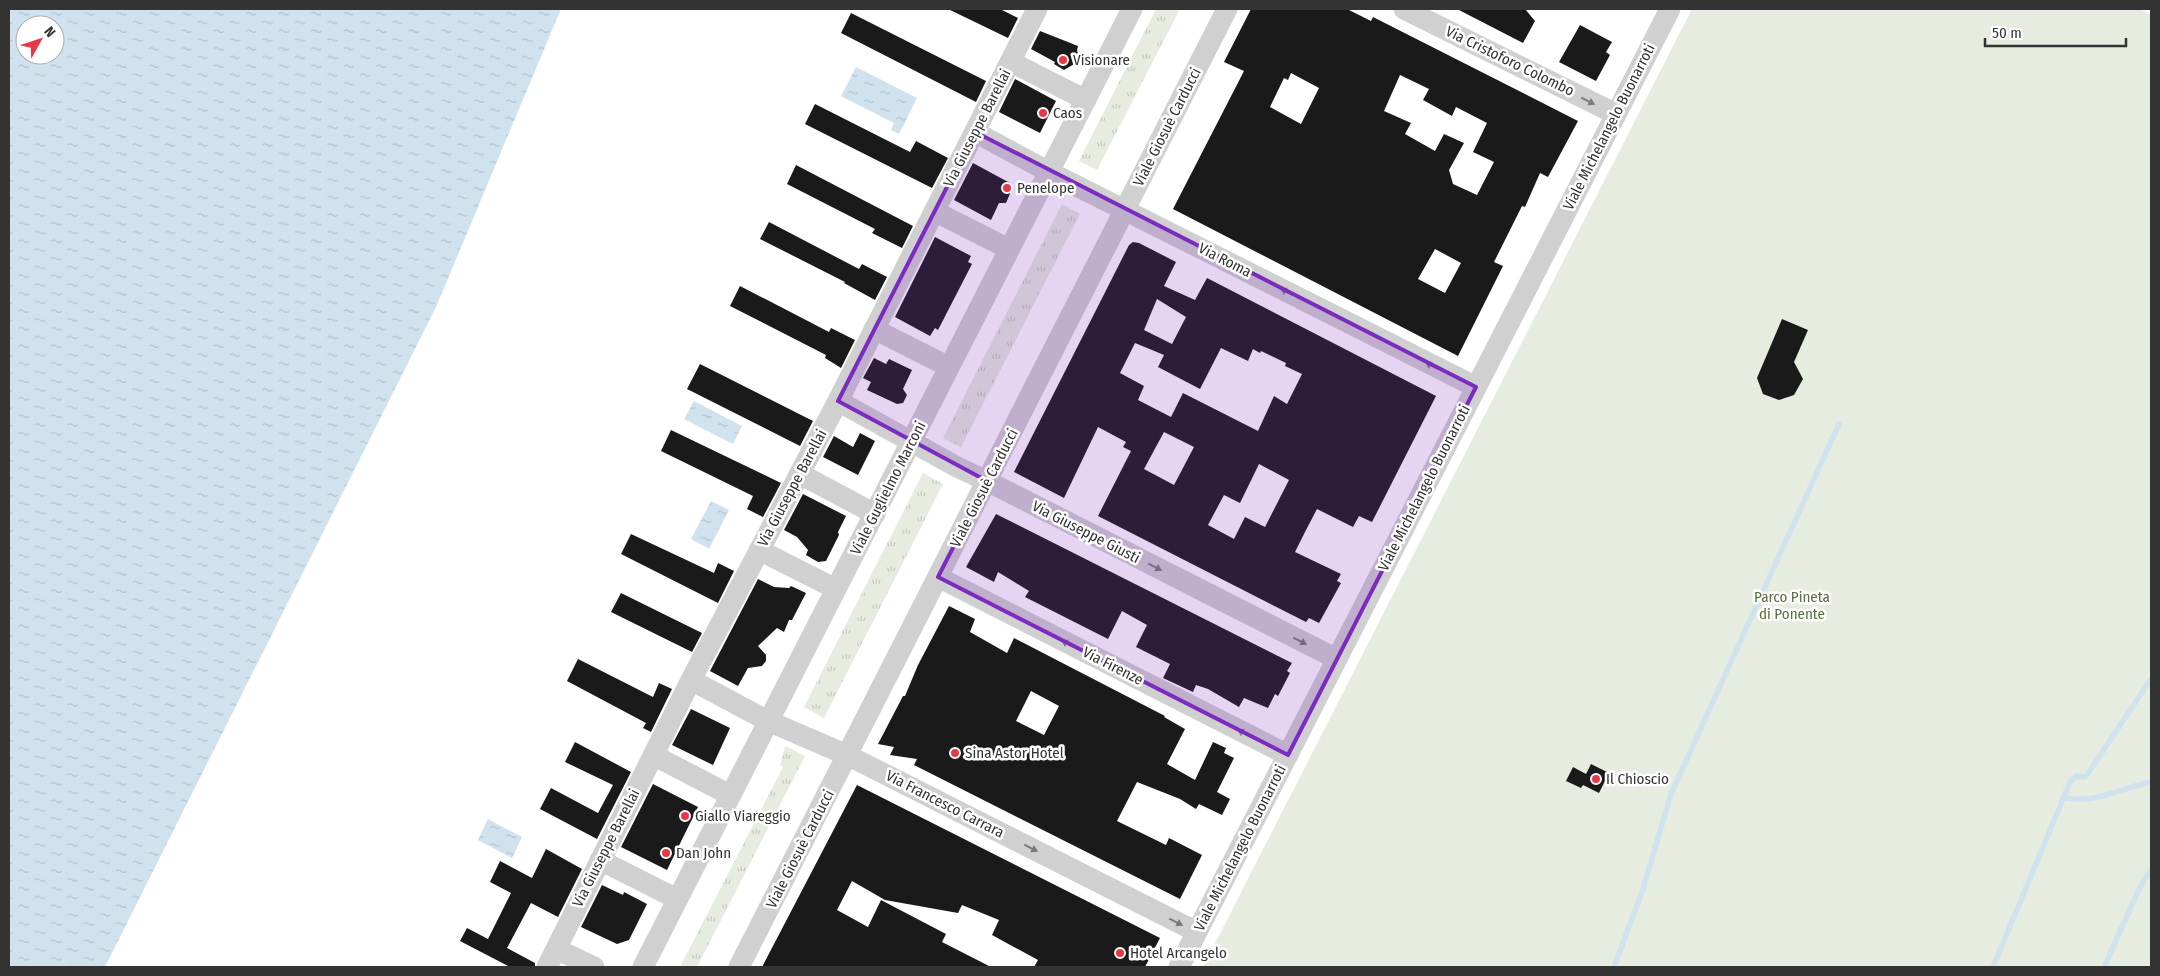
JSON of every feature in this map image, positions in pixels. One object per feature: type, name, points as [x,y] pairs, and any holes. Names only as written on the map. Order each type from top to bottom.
[{"type":"street","name":"Via Giuseppe Barellai","points":[[551,958],[691,680],[838,401],[1037,9]]},
{"type":"street","name":"Viale Guglielmo Marconi","points":[[643,967],[1132,9]]},
{"type":"street","name":"Viale Giosuè Carducci","points":[[739,967],[1227,9]]},
{"type":"street","name":"Via Cristoforo Colombo","points":[[1404,9],[1616,114]]},
{"type":"street","name":"Viale Michelangelo Buonarroti","points":[[1179,967],[1670,9]]},
{"type":"street","points":[[1011,62],[1086,100]]},
{"type":"street","name":"Via Roma","points":[[975,132],[1049,172],[1126,209],[1476,387]]},
{"type":"street","points":[[934,211],[1008,249]]},
{"type":"street","points":[[874,329],[949,367]]},
{"type":"street","name":"Via Giuseppe Giusti","points":[[838,401],[957,467],[1337,659]]},
{"type":"street","points":[[800,474],[875,514]]},
{"type":"street","points":[[759,550],[836,589]]},
{"type":"street","name":"Via Firenze","points":[[938,578],[1288,755]]},
{"type":"street","name":"Via Francesco Carrara","points":[[691,680],[768,721],[847,755],[1197,932]]},
{"type":"street","points":[[653,755],[730,795]]},
{"type":"street","points":[[600,860],[677,899]]},
{"type":"street","points":[[551,958],[594,967]]},
{"type":"highlighted area","points":[[975,132],[1476,387],[1288,755],[938,577],[987,481],[838,401]]},
{"type":"green space","points":[[1156,9],[1180,9],[1097,170],[1079,161]]},
{"type":"green space","name":"Parco Pineta di Ponente","points":[[1692,9],[2138,9],[2151,14],[2151,967],[1203,967]]},
{"type":"green space","points":[[1062,204],[1080,214],[961,447],[943,438]]},
{"type":"green space","points":[[923,473],[943,484],[824,718],[804,707]]},
{"type":"green space","points":[[785,746],[805,756],[697,967],[680,967],[783,767],[780,766]]},
{"type":"water","points":[[9,9],[561,9],[436,307],[105,967],[9,967]]},
{"type":"water","points":[[856,67],[917,98],[899,134],[891,130],[894,123],[841,96]]},
{"type":"water","points":[[694,401],[742,426],[733,444],[684,419]]},
{"type":"water","points":[[711,501],[729,510],[709,549],[691,539]]},
{"type":"water","points":[[488,819],[522,837],[512,858],[478,840]]},
{"type":"building","points":[[948,9],[1000,9],[1018,18],[1008,38]]},
{"type":"building","points":[[1251,9],[1347,9],[1371,21],[1373,17],[1578,121],[1548,177],[1540,173],[1525,207],[1522,206],[1494,262],[1503,266],[1458,356],[1173,209],[1244,71],[1224,62]],"holes":[[[1291,73],[1319,88],[1301,124],[1270,107],[1284,78],[1288,80]],[[1400,75],[1429,89],[1423,100],[1452,116],[1456,107],[1487,123],[1473,152],[1494,162],[1477,195],[1453,184],[1449,170],[1464,143],[1444,134],[1435,151],[1405,134],[1411,123],[1384,111]],[[1435,249],[1461,263],[1445,293],[1418,279]]]},
{"type":"building","points":[[1457,9],[1525,9],[1535,21],[1523,43]]},
{"type":"building","points":[[851,13],[986,81],[976,102],[841,33]]},
{"type":"building","points":[[1580,25],[1612,42],[1606,52],[1610,55],[1596,81],[1559,62]]},
{"type":"building","points":[[1040,31],[1078,46],[1077,51],[1079,55],[1076,63],[1064,70],[1054,64],[1055,62],[1031,49]]},
{"type":"building","points":[[1015,79],[1056,101],[1040,133],[999,112]]},
{"type":"building","points":[[815,104],[910,152],[916,141],[948,158],[932,188],[805,124]]},
{"type":"building","points":[[973,163],[1010,183],[1012,189],[1006,203],[999,203],[991,220],[954,200]]},
{"type":"building","points":[[796,165],[913,226],[902,248],[872,233],[875,229],[787,184]]},
{"type":"building","points":[[769,222],[859,269],[862,264],[887,277],[875,300],[845,282],[760,239]]},
{"type":"building","points":[[935,237],[971,256],[968,262],[972,264],[938,330],[935,328],[930,336],[895,317]]},
{"type":"building","points":[[1133,242],[1139,243],[1176,262],[1164,286],[1195,300],[1207,278],[1436,396],[1372,522],[1359,516],[1353,527],[1317,509],[1306,530],[1295,552],[1341,574],[1337,581],[1341,583],[1319,623],[1309,618],[1306,622],[1098,516],[1131,451],[1123,447],[1126,442],[1098,427],[1064,498],[1014,472],[1129,245]],"holes":[[[1157,299],[1186,317],[1172,344],[1144,330]],[[1135,343],[1164,355],[1158,367],[1200,389],[1221,348],[1248,361],[1253,349],[1260,353],[1261,351],[1286,363],[1285,366],[1302,374],[1287,404],[1274,396],[1258,431],[1183,393],[1171,417],[1138,400],[1144,386],[1120,373]],[[1164,432],[1194,447],[1174,485],[1144,469]],[[1259,464],[1289,480],[1265,527],[1245,517],[1234,539],[1208,525],[1224,495],[1240,503]]]},
{"type":"building","points":[[740,286],[829,332],[831,328],[855,340],[841,368],[825,358],[826,355],[730,306]]},
{"type":"building","points":[[1782,319],[1808,330],[1794,362],[1803,379],[1794,395],[1779,400],[1763,394],[1757,378]]},
{"type":"building","points":[[874,358],[886,364],[889,359],[912,370],[903,389],[907,395],[903,403],[897,404],[867,390],[871,382],[863,378]]},
{"type":"building","points":[[700,364],[813,421],[800,446],[687,389]]},
{"type":"building","points":[[671,430],[781,483],[763,517],[747,509],[753,496],[661,451]]},
{"type":"building","points":[[860,433],[875,441],[858,475],[823,457],[834,436],[853,447]]},
{"type":"building","points":[[803,494],[846,516],[826,561],[818,562],[806,555],[808,550],[797,537],[784,530]]},
{"type":"building","points":[[996,514],[1292,663],[1287,671],[1290,673],[1278,696],[1275,694],[1268,708],[1244,698],[1239,707],[1208,689],[1196,685],[1193,692],[1163,678],[1170,664],[1136,647],[1147,625],[1122,611],[1108,639],[1025,597],[1029,591],[998,572],[994,582],[966,567]]},
{"type":"building","points":[[631,534],[714,573],[718,563],[734,571],[718,603],[621,554]]},
{"type":"building","points":[[758,579],[774,587],[789,588],[791,586],[806,593],[792,620],[789,620],[784,632],[777,628],[758,646],[766,655],[766,661],[762,666],[748,668],[738,686],[710,671]]},
{"type":"building","points":[[621,593],[702,633],[692,652],[611,612]]},
{"type":"building","points":[[949,606],[975,619],[970,632],[1007,653],[1014,638],[1165,716],[1185,729],[1167,764],[1195,780],[1213,742],[1226,748],[1224,753],[1234,758],[1217,792],[1230,799],[1222,815],[1199,804],[1196,809],[1180,799],[1137,782],[1117,821],[1166,845],[1169,838],[1202,855],[1180,899],[914,765],[917,759],[890,755],[894,747],[878,744],[903,696],[905,696],[918,665]],"holes":[[[1031,691],[1059,706],[1044,735],[1016,721]]]},
{"type":"building","points":[[578,659],[653,697],[659,683],[672,689],[651,732],[643,728],[646,723],[567,681]]},
{"type":"building","points":[[691,709],[730,728],[713,765],[672,745]]},
{"type":"building","points":[[575,742],[631,772],[597,839],[540,809],[551,788],[598,813],[613,785],[565,762]]},
{"type":"building","points":[[1591,764],[1609,773],[1599,793],[1583,785],[1581,788],[1566,781],[1573,767],[1586,774]]},
{"type":"building","points":[[653,784],[698,807],[667,870],[621,847]]},
{"type":"building","points":[[857,785],[1160,938],[1145,967],[1034,967],[1038,960],[992,935],[999,920],[962,905],[958,913],[885,900],[852,881],[837,910],[868,927],[881,900],[946,934],[942,942],[991,967],[762,967]]},
{"type":"building","points":[[546,849],[582,869],[558,917],[531,903],[507,948],[535,963],[535,967],[510,967],[460,941],[467,928],[488,939],[511,893],[490,882],[500,861],[532,878]]},
{"type":"building","points":[[602,885],[623,895],[624,892],[647,904],[629,940],[617,944],[581,927]]},
{"type":"waterway","points":[[1614,967],[1642,892],[1671,794],[1839,424]]},
{"type":"waterway","points":[[1993,967],[2070,782],[2076,776],[2084,777],[2087,775],[2151,679]]},
{"type":"waterway","points":[[2063,797],[2073,799],[2095,798],[2151,782]]},
{"type":"waterway","points":[[2104,967],[2140,887],[2151,870]]},
{"type":"place","name":"Visionare","points":[[1063,60]]},
{"type":"place","name":"Caos","points":[[1043,113]]},
{"type":"place","name":"Penelope","points":[[1007,188]]},
{"type":"place","name":"Sina Astor Hotel","points":[[955,753]]},
{"type":"place","name":"Il Chioscio","points":[[1596,779]]},
{"type":"place","name":"Giallo Viareggio","points":[[685,816]]},
{"type":"place","name":"Dan John","points":[[666,853]]},
{"type":"place","name":"Hotel Arcangelo","points":[[1120,953]]}]
